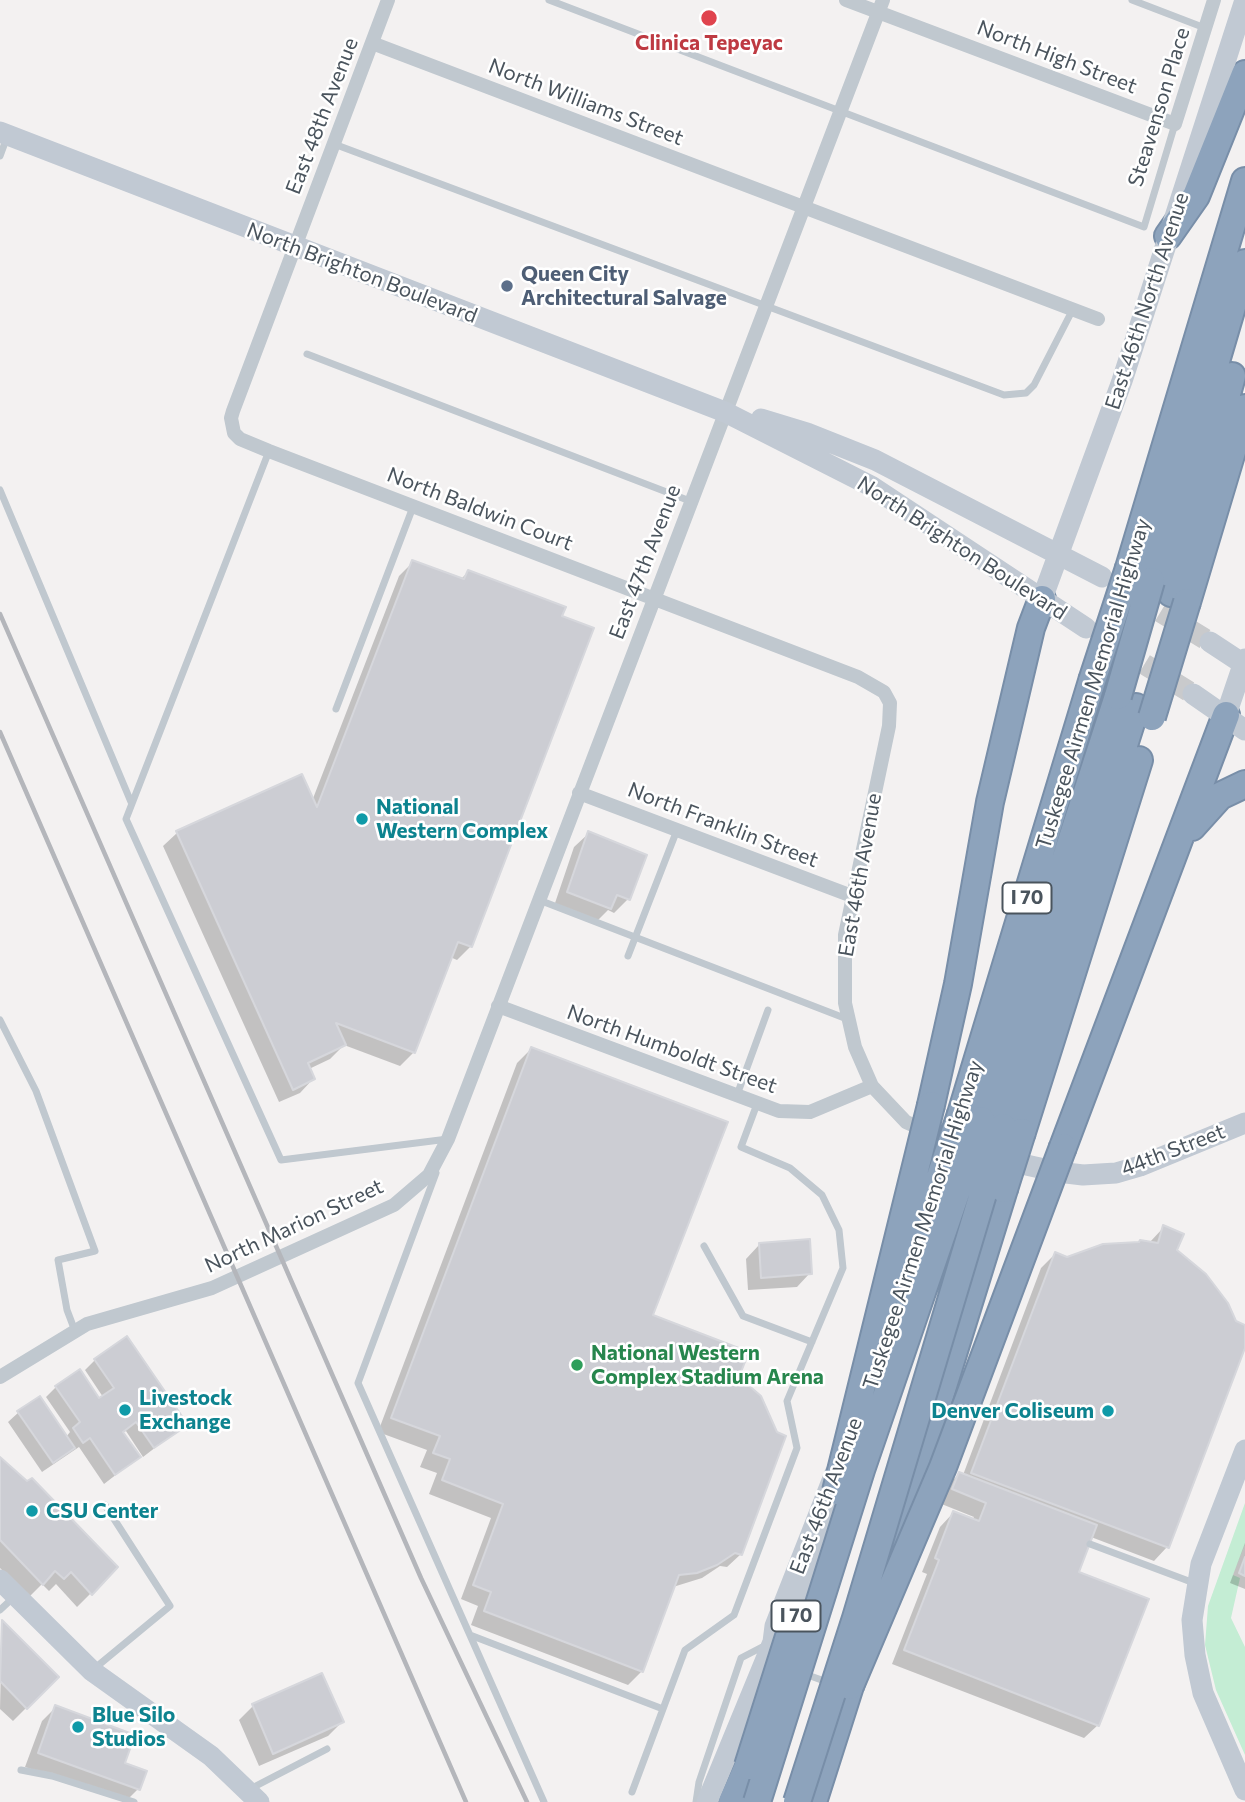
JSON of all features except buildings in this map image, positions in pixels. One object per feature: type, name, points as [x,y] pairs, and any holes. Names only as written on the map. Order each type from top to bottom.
[{"type":"highway","points":[[1156,231],[1196,196],[1245,74]]},
{"type":"highway","name":"Tuskegee Airmen Memorial Highway","points":[[844,1465],[992,1123],[1135,707],[1245,181]]},
{"type":"highway","points":[[757,1802],[861,1470],[992,1123],[1135,707],[1160,586],[1245,263]]},
{"type":"highway","points":[[1160,586],[1245,329]]},
{"type":"highway","name":"Tuskegee Airmen Memorial Highway","points":[[840,1685],[992,1123],[1092,681],[1160,586],[1245,408]]},
{"type":"highway","points":[[844,1465],[932,1105],[953,1012],[992,789],[1031,628],[1041,599]]},
{"type":"highway","points":[[840,1685],[943,1467],[1177,848],[1236,722]]},
{"type":"highway","points":[[1177,848],[1212,803],[1231,789],[1245,784]]},
{"type":"highway","points":[[797,1802],[856,1618],[992,1123]]},
{"type":"highway","name":"I 70","points":[[738,1802],[844,1465]]},
{"type":"highway","name":"I 70","points":[[813,1802],[840,1685]]},
{"type":"highway","points":[[732,1802],[748,1766]]},
{"type":"main road","name":"East 46th North Avenue","points":[[1041,599],[1122,381],[1156,231],[1245,0]]},
{"type":"main road","name":"North Brighton Boulevard","points":[[4,133],[725,412],[871,486],[938,527],[1086,628]]},
{"type":"main road","name":"North Brighton Boulevard","points":[[725,412],[784,425],[865,456],[1102,577]]},
{"type":"main road","points":[[1192,694],[1236,722],[1244,662],[1210,642]]},
{"type":"main road","name":"44th Street","points":[[970,1150],[1032,1167],[1098,1175],[1140,1166],[1245,1124]]},
{"type":"main road","name":"East 46th Avenue","points":[[708,1802],[769,1651],[780,1613],[950,1175],[970,1150]]},
{"type":"main road","points":[[1245,1450],[1196,1583],[1192,1620],[1198,1674],[1212,1716],[1245,1790]]},
{"type":"main road","points":[[0,1580],[92,1671],[211,1755],[254,1796]]},
{"type":"street","name":"East 48th Avenue","points":[[295,246],[388,0]]},
{"type":"street","name":"North High Street","points":[[846,0],[881,6],[1175,124]]},
{"type":"street","name":"Steavenson Place","points":[[1175,124],[1214,0]]},
{"type":"street","name":"East 47th Avenue","points":[[448,1139],[881,6]]},
{"type":"street","name":"North Williams Street","points":[[372,43],[804,208]]},
{"type":"street","points":[[804,208],[1098,319]]},
{"type":"street","name":"North Baldwin Court","points":[[295,246],[231,418],[231,426],[240,439],[877,686],[888,696],[890,703]]},
{"type":"street","name":"East 46th Avenue","points":[[872,1086],[847,1019],[843,960],[852,896],[889,726],[890,703]]},
{"type":"street","name":"North Franklin Street","points":[[579,793],[852,896]]},
{"type":"street","name":"North Humboldt Street","points":[[498,1006],[779,1111],[802,1114],[847,1099],[872,1086]]},
{"type":"street","name":"44th Street","points":[[872,1086],[906,1122],[970,1150]]},
{"type":"street","name":"North Marion Street","points":[[0,1377],[75,1331],[130,1311],[212,1288],[394,1205],[429,1175],[448,1139]]},
{"type":"lane","points":[[549,0],[1156,231]]},
{"type":"lane","points":[[1132,0],[1205,28]]},
{"type":"lane","name":"Steavenson Place","points":[[1156,231],[1175,124]]},
{"type":"lane","points":[[0,156],[4,133]]},
{"type":"lane","points":[[334,143],[989,391],[1017,396],[1034,385],[1073,309]]},
{"type":"lane","points":[[307,354],[690,501]]},
{"type":"lane","points":[[269,451],[126,819],[281,1160],[448,1139],[358,1383],[544,1802]]},
{"type":"lane","points":[[0,489],[132,803]]},
{"type":"lane","points":[[336,709],[413,506]]},
{"type":"lane","points":[[628,956],[677,830]]},
{"type":"lane","points":[[538,900],[847,1019]]},
{"type":"lane","points":[[736,1097],[768,1010]]},
{"type":"lane","points":[[0,1020],[36,1091],[95,1251],[58,1260],[67,1310],[75,1331]]},
{"type":"lane","points":[[632,1792],[685,1650],[734,1615],[797,1448],[787,1401],[843,1268],[839,1230],[822,1195],[790,1168],[741,1147],[757,1104]]},
{"type":"lane","points":[[704,1246],[743,1316],[812,1342]]},
{"type":"lane","points":[[92,1671],[170,1606],[105,1505]]},
{"type":"lane","points":[[1090,1544],[1196,1583]]},
{"type":"lane","points":[[0,1610],[16,1595]]},
{"type":"lane","points":[[470,1635],[663,1709]]},
{"type":"lane","points":[[696,1802],[699,1782],[741,1658],[769,1651],[840,1685]]},
{"type":"lane","points":[[254,1796],[327,1749]]},
{"type":"lane","points":[[21,1770],[52,1776],[134,1802]]},
{"type":"green space","points":[[1245,1503],[1245,1544],[1233,1575],[1240,1578],[1231,1618],[1245,1647],[1245,1755],[1216,1690],[1205,1645],[1208,1606]]},
{"type":"tunnel","points":[[1134,596],[1210,642]]},
{"type":"tunnel","points":[[1118,648],[1193,694]]},
{"type":"railway","points":[[0,614],[421,1578],[527,1802]]},
{"type":"railway","points":[[0,732],[466,1802]]},
{"type":"place","name":"Clinica Tepeyac","points":[[709,18]]},
{"type":"place","name":"Queen City Architectural Salvage","points":[[507,286]]},
{"type":"place","name":"National Western Complex","points":[[362,819]]},
{"type":"place","name":"National Western Complex Stadium Arena","points":[[577,1365]]},
{"type":"place","name":"Livestock Exchange","points":[[125,1410]]},
{"type":"place","name":"Denver Coliseum","points":[[1108,1411]]},
{"type":"place","name":"CSU Center","points":[[32,1511]]},
{"type":"place","name":"Blue Silo Studios","points":[[78,1727]]}]
